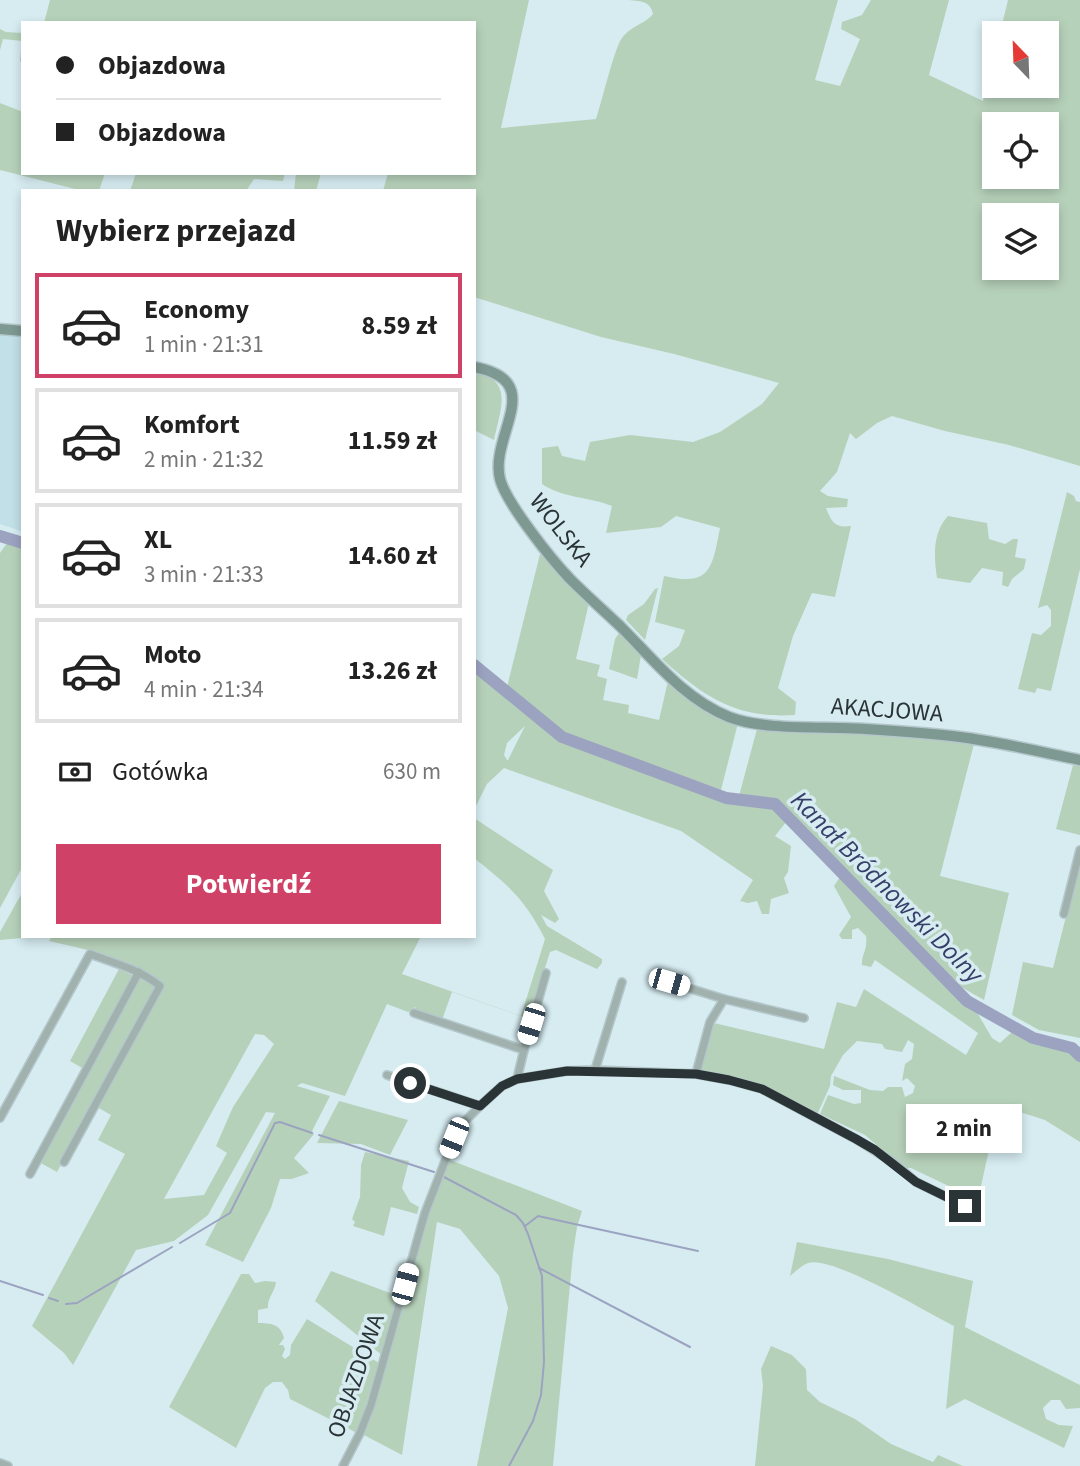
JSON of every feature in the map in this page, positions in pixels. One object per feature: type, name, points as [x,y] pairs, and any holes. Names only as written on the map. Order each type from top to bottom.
[{"type":"street","points":[[0,329],[21,331]]},
{"type":"street","name":"WOLSKA","points":[[476,368],[497,373],[513,394],[499,471],[505,491],[542,546],[570,579],[671,678],[695,697]]},
{"type":"street","name":"AKACJOWA","points":[[695,697],[730,717],[754,724],[945,735],[1080,760]]},
{"type":"street","points":[[1064,914],[1080,850]]},
{"type":"street","points":[[0,1118],[90,954],[139,972],[160,986],[64,1162]]},
{"type":"street","points":[[30,1174],[139,972]]},
{"type":"street","points":[[517,1079],[546,973]]},
{"type":"street","points":[[595,1070],[622,982]]},
{"type":"street","points":[[669,982],[724,999],[804,1018]]},
{"type":"street","points":[[696,1074],[710,1022],[724,999]]},
{"type":"street","points":[[414,1013],[524,1049]]},
{"type":"street","name":"OBJAZDOWA","points":[[343,1466],[371,1405],[429,1200],[454,1138],[480,1106],[502,1086],[517,1079],[567,1071],[595,1070],[696,1074],[762,1089],[875,1150],[916,1182],[965,1206]]},
{"type":"street","points":[[387,1075],[480,1106]]},
{"type":"street","points":[[0,1463],[8,1466]]},
{"type":"shaded area","points":[[0,332],[21,334],[21,531],[0,524]]},
{"type":"green space","points":[[50,0],[529,0],[501,128],[596,119],[619,43],[626,33],[653,14],[647,4],[629,0],[838,0],[815,80],[840,86],[860,39],[841,29],[842,22],[862,15],[871,0],[949,0],[929,75],[983,101],[984,98],[1059,98],[1059,21],[1003,21],[1008,0],[1080,0],[1080,466],[892,416],[877,423],[856,439],[850,433],[837,472],[820,491],[828,496],[848,499],[847,507],[826,508],[835,523],[851,526],[835,597],[812,593],[793,636],[778,688],[796,702],[795,715],[755,713],[722,703],[692,684],[662,659],[679,646],[685,630],[655,622],[664,576],[691,579],[707,571],[720,528],[676,516],[661,527],[606,533],[612,506],[567,495],[542,484],[542,448],[558,446],[562,456],[585,461],[590,442],[630,435],[693,442],[720,432],[762,404],[779,383],[601,337],[476,298],[476,189],[384,189],[387,175],[476,175],[476,21],[45,21]]},
{"type":"green space","points":[[0,29],[21,33],[21,41],[3,39],[0,50]]},
{"type":"green space","points":[[0,103],[21,111],[21,175],[104,175],[100,189],[75,189],[0,170]]},
{"type":"green space","points":[[135,175],[284,175],[283,181],[254,179],[247,189],[131,189]]},
{"type":"green space","points":[[296,175],[320,175],[317,189],[294,189]]},
{"type":"green space","points":[[476,372],[487,376],[500,389],[501,407],[494,440],[476,431]]},
{"type":"green space","points":[[1067,492],[1080,502],[1080,569],[1051,691],[1037,688],[1035,693],[1018,689],[1032,633],[1041,635],[1051,626],[1051,610],[1047,605],[1038,608]]},
{"type":"green space","points":[[948,516],[987,523],[989,539],[1005,544],[1018,539],[1015,557],[1026,559],[1024,569],[1012,579],[1008,587],[1002,585],[1003,572],[982,568],[970,583],[937,578],[937,538]]},
{"type":"green space","points":[[7,543],[21,547],[21,870],[0,908],[0,553]]},
{"type":"green space","points":[[540,554],[589,603],[576,659],[600,665],[597,676],[607,679],[603,700],[629,705],[628,713],[659,720],[668,681],[700,706],[738,723],[721,790],[739,796],[757,729],[866,734],[974,744],[940,876],[1009,893],[984,1000],[963,988],[953,978],[948,986],[975,1009],[992,1038],[1000,1043],[1012,1032],[1032,1044],[1074,1053],[1080,1046],[1080,1142],[1045,1120],[995,1104],[986,1111],[988,1133],[992,1136],[978,1200],[911,1168],[903,1168],[865,1135],[820,1114],[828,1095],[854,1104],[861,1103],[861,1090],[843,1090],[833,1085],[834,1076],[870,1090],[883,1091],[888,1087],[902,1087],[905,1097],[913,1093],[915,1086],[907,1078],[902,1081],[905,1064],[912,1059],[914,1044],[908,1040],[902,1052],[885,1049],[882,1044],[857,1041],[843,1055],[831,1076],[830,1086],[816,1117],[757,1085],[700,1071],[714,1023],[824,1049],[837,1002],[856,1007],[864,989],[966,1055],[978,1033],[875,960],[871,967],[862,965],[866,936],[858,928],[852,930],[852,939],[842,939],[839,935],[851,917],[834,886],[840,877],[786,822],[775,836],[791,846],[788,872],[784,878],[789,893],[771,899],[769,914],[762,914],[757,901],[740,901],[753,880],[681,831],[504,768],[487,784],[476,806],[476,660],[507,687]],"holes":[[[507,688],[559,730],[554,738],[505,695]],[[525,726],[508,760],[504,755],[507,743]]]},
{"type":"green space","points":[[658,588],[645,640],[626,620],[628,615],[644,604]]},
{"type":"green space","points":[[619,633],[641,655],[637,679],[609,669],[615,639]]},
{"type":"green space","points":[[1073,765],[1080,766],[1080,835],[1056,829]]},
{"type":"green space","points":[[476,819],[553,870],[544,891],[559,919],[555,923],[541,915],[547,926],[602,959],[597,969],[556,950],[550,952],[529,1019],[452,992],[442,1020],[417,1012],[415,1007],[408,1012],[387,1004],[345,1096],[302,1083],[297,1086],[330,1096],[312,1131],[314,1134],[294,1158],[309,1173],[292,1179],[280,1179],[271,1208],[243,1262],[205,1245],[275,1113],[266,1112],[208,1215],[174,1241],[136,1250],[73,1365],[64,1353],[32,1326],[125,1154],[98,1140],[111,1115],[97,1107],[160,981],[125,961],[122,964],[88,950],[49,941],[51,938],[420,938],[402,974],[521,1016],[545,939],[530,913],[497,876],[476,860]],"holes":[[[255,1034],[264,1035],[274,1044],[233,1107],[216,1146],[227,1153],[204,1195],[164,1199]]]},
{"type":"green space","points":[[1080,861],[1080,1038],[1039,1030],[1012,1015],[1023,962],[1053,968]]},
{"type":"green space","points":[[21,895],[22,938],[0,940],[0,932]]},
{"type":"green space","points":[[119,969],[134,976],[84,1069],[70,1061]]},
{"type":"green space","points":[[140,977],[157,986],[57,1172],[39,1162]]},
{"type":"green space","points":[[339,1101],[408,1120],[390,1155],[361,1144],[317,1143]]},
{"type":"green space","points":[[365,1152],[409,1161],[402,1188],[410,1202],[419,1207],[417,1214],[391,1207],[384,1236],[353,1226],[355,1222],[352,1219],[360,1197],[361,1165]]},
{"type":"green space","points":[[445,1158],[582,1211],[573,1253],[553,1466],[477,1466],[508,1308],[499,1276],[460,1229],[437,1222],[402,1455],[362,1434]]},
{"type":"green space","points":[[797,1242],[888,1259],[973,1281],[965,1327],[1080,1385],[1080,1408],[1066,1409],[1060,1400],[1051,1400],[1043,1408],[1046,1419],[1059,1425],[1073,1426],[1064,1448],[965,1399],[946,1409],[954,1326],[858,1276],[837,1268],[808,1263],[790,1276]]},
{"type":"green space","points":[[331,1271],[398,1296],[383,1356],[315,1301]]},
{"type":"green space","points":[[241,1274],[249,1274],[255,1283],[276,1282],[268,1308],[258,1310],[258,1323],[278,1327],[284,1338],[279,1345],[283,1345],[285,1349],[282,1356],[285,1359],[290,1355],[291,1345],[307,1319],[379,1363],[357,1433],[290,1399],[282,1382],[273,1382],[265,1388],[236,1448],[169,1407]]},
{"type":"green space","points":[[771,1346],[792,1355],[806,1369],[807,1390],[820,1402],[855,1419],[891,1444],[933,1462],[938,1455],[963,1466],[755,1466],[763,1386],[761,1369]]},
{"type":"waterway","name":"Kanał Bródnowski Dolny","points":[[0,536],[21,542]]},
{"type":"waterway","name":"Kanał Bródnowski Dolny","points":[[476,667],[562,737],[726,798],[775,804],[967,1001],[1033,1038],[1072,1048],[1080,1056]]},
{"type":"waterway","points":[[180,1243],[230,1213],[275,1123],[280,1122],[312,1133]]},
{"type":"waterway","points":[[319,1135],[434,1172]]},
{"type":"waterway","points":[[444,1177],[516,1215],[528,1234],[542,1276],[544,1362],[541,1395],[533,1421],[509,1466]]},
{"type":"waterway","points":[[525,1226],[538,1216],[698,1251]]},
{"type":"waterway","points":[[66,1304],[77,1303],[172,1247]]},
{"type":"waterway","points":[[539,1268],[690,1347]]},
{"type":"waterway","points":[[0,1281],[43,1295]]},
{"type":"waterway","points":[[49,1298],[58,1301]]},
{"type":"route","points":[[410,1083],[480,1106],[502,1086],[517,1079],[567,1071],[696,1074],[729,1080],[762,1089],[856,1139],[894,1163],[916,1182],[965,1206]]}]
